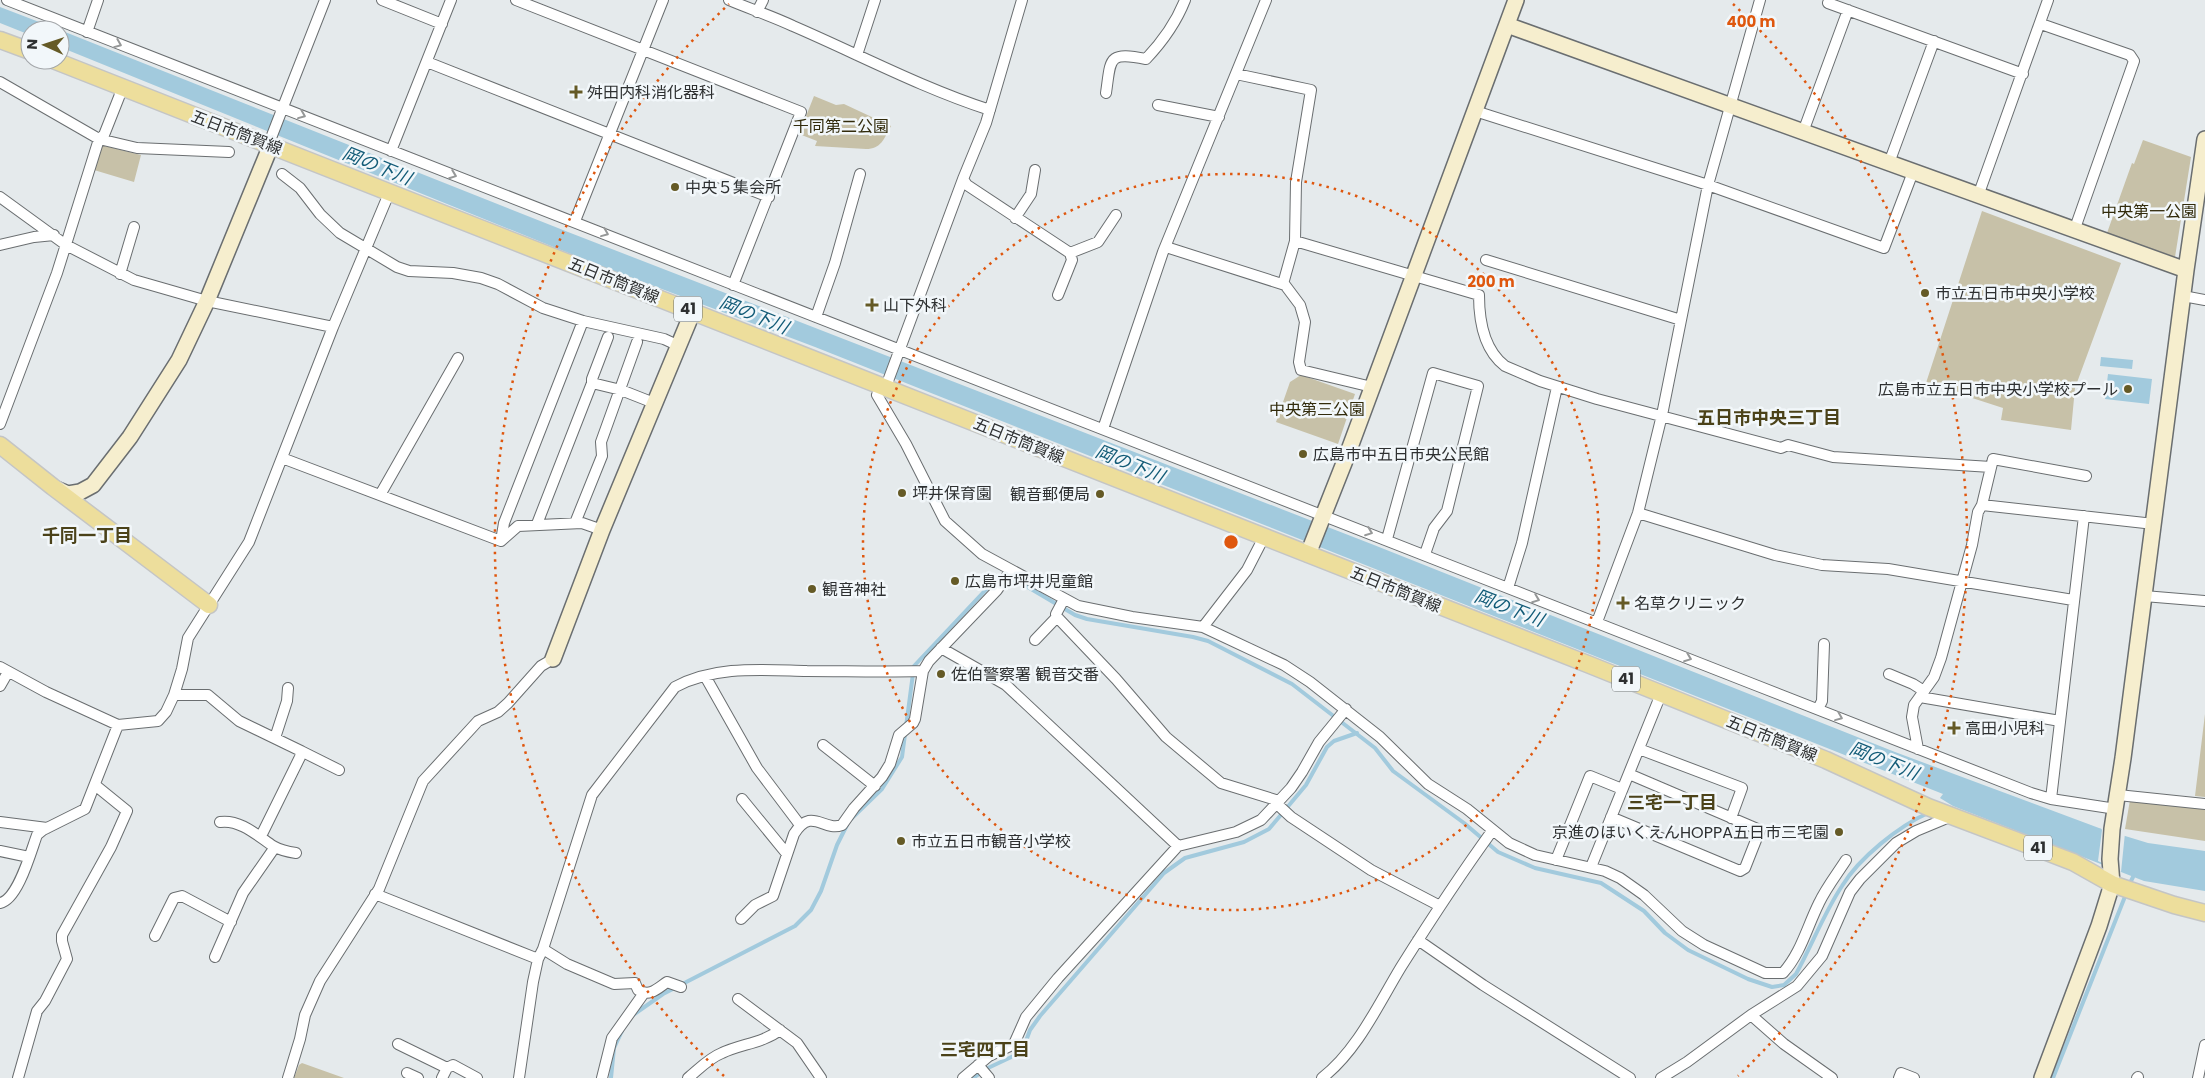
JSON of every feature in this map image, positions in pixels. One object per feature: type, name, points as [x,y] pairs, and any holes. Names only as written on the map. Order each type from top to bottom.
[{"type":"main road","points":[[0,40],[20,47]]},
{"type":"main road","name":"五日市筒賀線","points":[[70,67],[271,142],[693,311],[885,384],[1264,537],[1310,550],[1826,760],[1928,807],[2073,862],[2122,888],[2205,913]]},
{"type":"main road","points":[[0,444],[53,487],[208,605]]},
{"type":"street","points":[[87,32],[98,0]]},
{"type":"street","points":[[53,487],[68,494],[80,492],[93,485],[130,437],[179,360],[207,301],[271,142],[325,0]]},
{"type":"street","points":[[382,0],[442,24]]},
{"type":"street","points":[[391,151],[451,0]]},
{"type":"street","points":[[516,0],[800,112],[769,197],[733,285]]},
{"type":"street","points":[[575,221],[663,0]]},
{"type":"street","points":[[729,0],[792,25],[964,102],[990,110]]},
{"type":"street","points":[[757,12],[763,0]]},
{"type":"street","points":[[857,55],[875,0]]},
{"type":"street","points":[[1022,0],[990,110],[899,352],[885,384],[877,395],[906,444],[945,521],[1007,576],[1025,576],[1063,600],[1089,610],[1203,627],[1284,665],[1380,738],[1428,784],[1466,809],[1491,833],[1520,850],[1591,867],[1620,878],[1644,895],[1682,931],[1704,945],[1765,972],[1784,974],[1795,984]]},
{"type":"street","points":[[1106,93],[1111,62],[1114,58],[1122,56],[1146,59],[1171,29],[1185,0]]},
{"type":"street","points":[[1103,429],[1166,247],[1266,0]]},
{"type":"street","points":[[1310,550],[1516,0]]},
{"type":"street","points":[[1597,622],[1638,513],[1662,415],[1708,185],[1760,0]]},
{"type":"street","points":[[1978,196],[2048,0]]},
{"type":"street","points":[[12,1],[282,111],[575,221],[899,352],[1103,429],[1322,518],[1387,539],[2031,793],[2051,799],[2205,804]]},
{"type":"street","points":[[1828,2],[2023,74]]},
{"type":"street","points":[[1803,132],[1848,10]]},
{"type":"street","points":[[2041,24],[2130,55],[2134,61],[2074,231]]},
{"type":"street","points":[[1507,25],[2186,270]]},
{"type":"street","points":[[1889,163],[1934,42]]},
{"type":"street","points":[[427,62],[769,197]]},
{"type":"street","points":[[1236,74],[1311,90],[1296,182],[1295,241],[1283,284]]},
{"type":"street","points":[[0,82],[99,139],[137,148],[229,152]]},
{"type":"street","points":[[0,424],[66,245],[99,139],[104,135],[123,87]]},
{"type":"street","points":[[1158,105],[1219,117]]},
{"type":"street","points":[[1475,112],[1708,185],[1884,248],[1913,172]]},
{"type":"street","points":[[2042,1078],[2096,935],[2122,888],[2110,859],[2112,829],[2205,140]]},
{"type":"street","points":[[1015,218],[1031,194],[1035,170]]},
{"type":"street","points":[[282,174],[300,188],[329,223],[340,233],[397,267],[409,271],[453,273],[481,278],[498,284],[543,308],[583,322],[664,339],[677,345]]},
{"type":"street","points":[[816,317],[835,263],[860,174]]},
{"type":"street","points":[[963,179],[967,185],[1070,254],[1072,260],[1058,295]]},
{"type":"street","points":[[0,686],[4,669],[46,692],[118,725],[158,721],[166,712],[174,695],[182,669],[188,638],[249,542],[333,327],[390,191]]},
{"type":"street","points":[[0,197],[66,245],[120,274],[142,283],[207,301],[333,327]]},
{"type":"street","points":[[1070,254],[1098,242],[1116,214]]},
{"type":"street","points":[[120,274],[134,227]]},
{"type":"street","points":[[0,245],[34,237],[54,235]]},
{"type":"street","points":[[1295,241],[1479,295],[1481,324],[1499,362],[1557,387],[1781,448],[1788,445],[1833,457],[1991,467]]},
{"type":"street","points":[[1166,247],[1283,284],[1296,297],[1303,313],[1305,330],[1299,362],[1301,370],[1372,387]]},
{"type":"street","points":[[1486,260],[1681,320]]},
{"type":"street","points":[[2183,296],[2205,300]]},
{"type":"street","points":[[288,1078],[305,1015],[320,980],[376,894],[423,781],[478,720],[498,712],[508,704],[541,666],[553,659],[602,530],[677,345],[693,311]]},
{"type":"street","points":[[501,541],[504,523],[583,322]]},
{"type":"street","points":[[537,524],[592,384],[592,379],[608,337]]},
{"type":"street","points":[[575,523],[602,456],[601,442],[637,342]]},
{"type":"street","points":[[380,495],[458,358]]},
{"type":"street","points":[[1387,539],[1433,373],[1478,386],[1447,511],[1434,528],[1424,554]]},
{"type":"street","points":[[592,384],[621,390],[654,403]]},
{"type":"street","points":[[1508,588],[1522,543],[1557,387]]},
{"type":"street","points":[[282,458],[501,541]]},
{"type":"street","points":[[1918,749],[1912,712],[1934,677],[1941,658],[1993,459],[2086,476]]},
{"type":"street","points":[[1982,505],[2154,524]]},
{"type":"street","points":[[1638,513],[1775,555],[1813,563],[1888,569],[2073,600]]},
{"type":"street","points":[[2051,799],[2084,516]]},
{"type":"street","points":[[501,541],[518,526],[582,523],[602,530]]},
{"type":"street","points":[[1203,627],[1247,570],[1264,537]]},
{"type":"street","points":[[519,1078],[538,959],[543,949],[592,795],[675,687],[705,676],[737,670],[916,672],[929,661],[1007,576]]},
{"type":"street","points":[[2144,596],[2205,601]]},
{"type":"street","points":[[1035,640],[1057,616],[1063,600]]},
{"type":"street","points":[[1057,616],[1116,679],[1166,737],[1221,783],[1279,804],[1289,815],[1370,870],[1440,906]]},
{"type":"street","points":[[1818,709],[1822,701],[1824,644]]},
{"type":"street","points":[[941,648],[1006,686],[1178,846]]},
{"type":"street","points":[[741,919],[755,905],[766,901],[772,896],[794,834],[800,825],[809,820],[837,826],[842,825],[856,806],[875,786],[890,764],[899,735],[913,724],[916,672]]},
{"type":"street","points":[[1889,674],[1913,684],[1922,694],[2060,721]]},
{"type":"street","points":[[705,676],[757,768],[800,825]]},
{"type":"street","points":[[275,738],[287,701],[288,688]]},
{"type":"street","points":[[1591,867],[1661,694]]},
{"type":"street","points":[[174,695],[208,695],[239,721],[339,770]]},
{"type":"street","points":[[963,1078],[983,1071],[989,1056],[1014,1044],[1026,1017],[1058,978],[1178,846],[1248,828],[1261,820],[1279,804],[1302,772],[1319,742],[1344,711]]},
{"type":"street","points":[[0,902],[5,902],[12,896],[37,835],[85,809],[118,725]]},
{"type":"street","points":[[823,745],[875,786]]},
{"type":"street","points":[[1639,749],[1742,788],[1730,818]]},
{"type":"street","points":[[261,836],[300,757],[301,751]]},
{"type":"street","points":[[1611,817],[1740,871],[1745,868],[1760,830],[1629,774]]},
{"type":"street","points":[[1556,860],[1590,776],[1622,789]]},
{"type":"street","points":[[18,1078],[37,1011],[45,1001],[67,959],[62,935],[111,846],[127,811],[95,785]]},
{"type":"street","points":[[742,799],[787,854]]},
{"type":"street","points":[[1661,1078],[1687,1062],[1808,975],[1822,956],[1850,892],[1860,878],[1896,843],[1948,815]]},
{"type":"street","points":[[220,822],[227,821],[261,836],[274,847],[296,853]]},
{"type":"street","points":[[0,822],[47,828]]},
{"type":"street","points":[[1322,1078],[1339,1062],[1364,1028],[1440,906],[1491,833]]},
{"type":"street","points":[[215,956],[243,893],[274,847]]},
{"type":"street","points":[[0,851],[29,857]]},
{"type":"street","points":[[1784,974],[1804,941],[1819,903],[1846,860]]},
{"type":"street","points":[[376,894],[538,959]]},
{"type":"street","points":[[155,936],[174,898],[182,896],[230,922]]},
{"type":"street","points":[[1418,940],[1483,985],[1630,1078]]},
{"type":"street","points":[[543,949],[567,964],[614,984],[635,983],[638,990],[644,994],[649,994],[668,982],[678,985]]},
{"type":"street","points":[[602,1078],[612,1038],[644,994]]},
{"type":"street","points":[[738,999],[797,1043],[821,1078]]},
{"type":"street","points":[[1751,1015],[1784,1044],[1832,1078]]},
{"type":"street","points":[[688,1078],[721,1053],[770,1037],[780,1030]]},
{"type":"street","points":[[398,1044],[447,1068]]},
{"type":"street","points":[[2198,1078],[2205,1044]]},
{"type":"street","points":[[442,1078],[447,1068],[453,1065],[477,1078]]},
{"type":"street","points":[[407,1073],[418,1078]]},
{"type":"street","points":[[1899,1078],[1901,1073],[1914,1078]]},
{"type":"green space","name":"千同第二公園","points":[[814,96],[836,105],[844,104],[891,126],[882,142],[871,149],[815,146],[817,141],[799,134]]},
{"type":"green space","name":"中央第一公園","points":[[2143,140],[2191,157],[2175,257],[2107,233],[2132,163],[2134,164]]},
{"type":"green space","points":[[101,145],[141,155],[134,182],[94,170]]},
{"type":"green space","points":[[1982,211],[2121,263],[2075,388],[2071,430],[2001,420],[2003,408],[1926,383]]},
{"type":"green space","name":"中央第三公園","points":[[1301,375],[1355,394],[1338,444],[1276,422],[1290,382]]},
{"type":"green space","points":[[2205,714],[2205,797],[2195,796]]},
{"type":"green space","points":[[2130,800],[2205,809],[2205,841],[2125,829]]},
{"type":"green space","points":[[302,1063],[344,1078],[294,1078],[299,1065]]},
{"type":"water","points":[[0,7],[34,20],[20,20],[20,31],[0,23]]},
{"type":"water","name":"岡の下川","points":[[70,34],[568,232],[1374,545],[1895,752],[2099,828],[2148,843],[2205,851],[2205,891],[2144,881],[1953,806],[1940,798],[1943,794],[815,347],[588,261],[70,51]]},
{"type":"water","name":"広島市立五日市中央小学校プール","points":[[2101,357],[2133,360],[2132,369],[2100,366]]},
{"type":"water","name":"広島市立五日市中央小学校プール","points":[[2108,374],[2152,379],[2149,404],[2105,399]]},
{"type":"pier","points":[[2100,826],[2125,833],[2121,872],[2098,861],[2102,830]]},
{"type":"waterway","points":[[851,819],[882,789],[902,757],[914,666],[998,579],[1021,583],[1075,615],[1087,619],[1208,641],[1292,684],[1375,748],[1393,771],[1464,823],[1498,852],[1535,868],[1601,883],[1644,911],[1665,933],[1688,950],[1748,979],[1772,987],[1784,985],[1796,974],[1824,918],[1849,875],[1880,844],[1905,826],[1928,813]]},
{"type":"waterway","points":[[973,1078],[988,1068],[1022,1052],[1030,1030],[1040,1016],[1164,873],[1185,858],[1244,842],[1269,829],[1306,785],[1327,747],[1334,741],[1357,733]]},
{"type":"waterway","points":[[633,1015],[663,994],[795,926],[811,910],[821,891],[837,845],[847,825]]},
{"type":"waterway","points":[[2129,885],[2133,877]]},
{"type":"waterway","points":[[2053,1078],[2126,894]]},
{"type":"waterway","points":[[611,1078],[614,1048],[622,1031]]},
{"type":"place","name":"舛田内科消化器科","points":[[576,92]]},
{"type":"place","name":"中央５集会所","points":[[675,187]]},
{"type":"place","name":"市立五日市中央小学校","points":[[1925,293]]},
{"type":"place","name":"山下外科","points":[[872,305]]},
{"type":"place","name":"広島市立五日市中央小学校プール","points":[[2128,389]]},
{"type":"place","name":"広島市中五日市央公民館","points":[[1303,454]]},
{"type":"place","name":"坪井保育園","points":[[902,493]]},
{"type":"place","name":"観音郵便局","points":[[1100,494]]},
{"type":"place","name":"広島市坪井児童館","points":[[955,581]]},
{"type":"place","name":"観音神社","points":[[812,589]]},
{"type":"place","name":"名草クリニック","points":[[1623,603]]},
{"type":"place","name":"佐伯警察署 観音交番","points":[[941,674]]},
{"type":"place","name":"高田小児科","points":[[1954,728]]},
{"type":"place","name":"京進のほいくえんHOPPA五日市三宅園","points":[[1839,832]]},
{"type":"place","name":"市立五日市観音小学校","points":[[901,841]]},
{"type":"district","name":"五日市中央三丁目","points":[[1769,418]]},
{"type":"district","name":"千同一丁目","points":[[87,536]]},
{"type":"district","name":"三宅一丁目","points":[[1672,803]]},
{"type":"district","name":"三宅四丁目","points":[[985,1050]]}]
